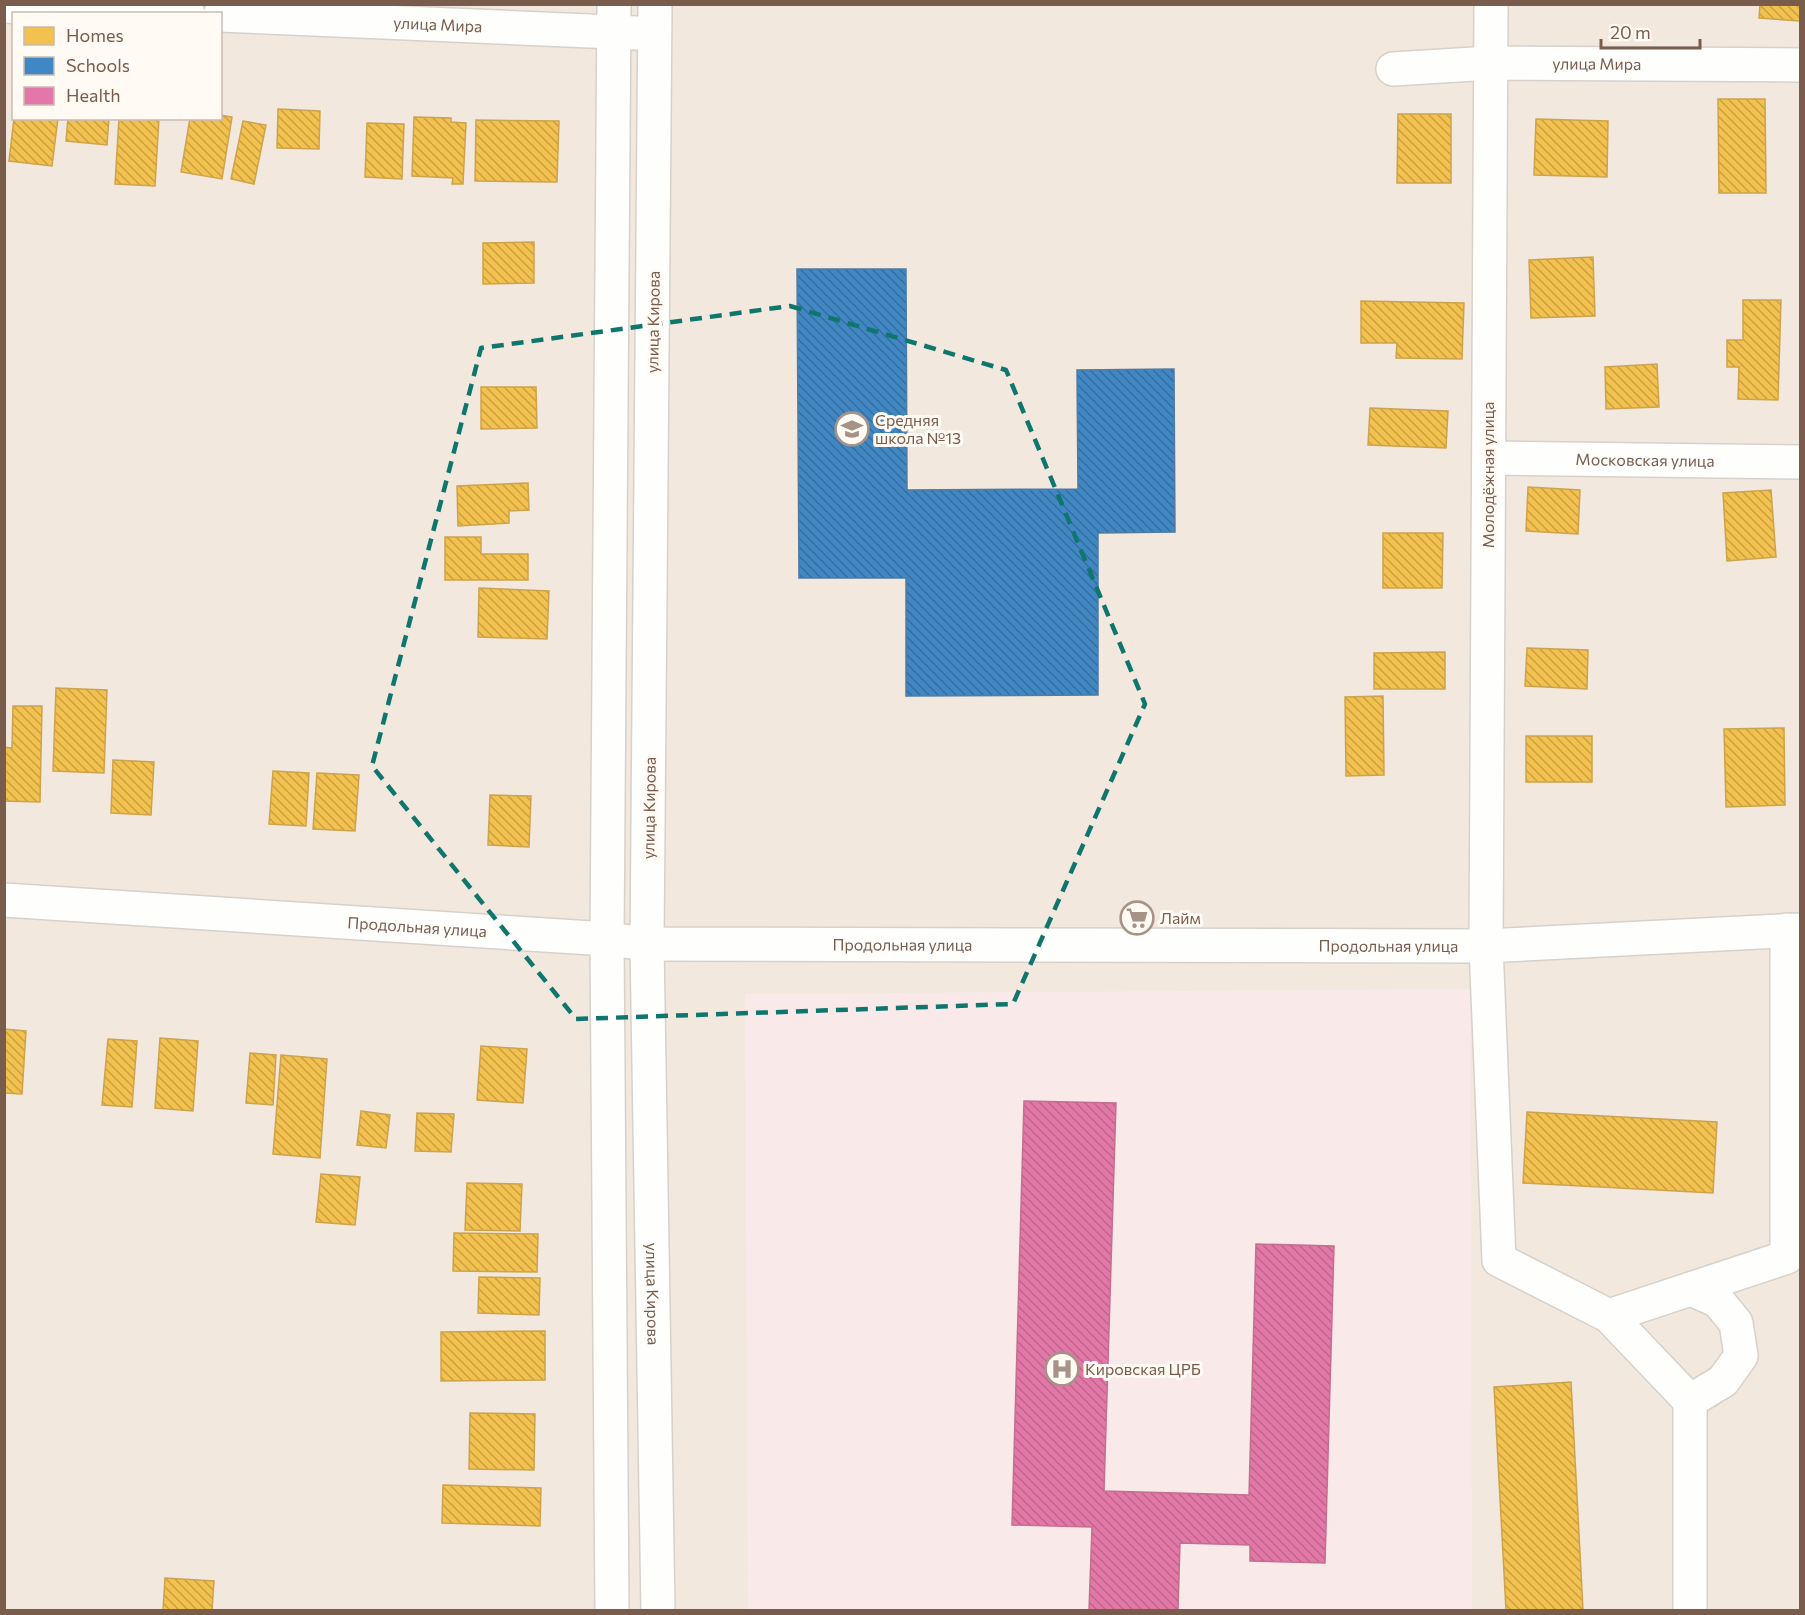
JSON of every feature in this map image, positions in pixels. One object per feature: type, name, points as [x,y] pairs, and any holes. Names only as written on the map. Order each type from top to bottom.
[{"type":"street","name":"Молодёжная улица","points":[[1491,4],[1486,946],[1499,1260],[1609,1316]]},
{"type":"street","points":[[4,6],[142,12]]},
{"type":"street","name":"улица Мира","points":[[222,15],[655,19]]},
{"type":"street","points":[[612,1611],[607,939],[614,18]]},
{"type":"street","name":"улица Кирова","points":[[655,19],[647,944],[658,1611]]},
{"type":"street","name":"улица Мира","points":[[1393,69],[1491,63],[1800,65]]},
{"type":"street","name":"Московская улица","points":[[1489,458],[1800,462]]},
{"type":"street","name":"Продольная улица","points":[[4,900],[607,939],[647,944],[1486,946],[1794,930]]},
{"type":"street","points":[[1690,1611],[1690,1401],[1609,1316],[1786,1257],[1794,930]]},
{"type":"street","points":[[1690,1401],[1723,1381],[1741,1356],[1736,1323],[1718,1301],[1691,1289]]},
{"type":"highlighted area","points":[[790,306],[1006,370],[1145,704],[1013,1004],[576,1019],[372,766],[481,348]]},
{"type":"shaded area","points":[[5,5],[1800,5],[1800,1610],[5,1610]]},
{"type":"shaded area","points":[[1470,989],[1472,1610],[748,1610],[745,994]]},
{"type":"building: Homes","points":[[1760,4],[1800,4],[1800,21],[1759,18]]},
{"type":"building: Homes","points":[[1718,99],[1765,99],[1766,193],[1719,193]]},
{"type":"building: Homes","points":[[278,109],[320,111],[319,149],[277,148]]},
{"type":"building: Homes","points":[[1398,114],[1451,114],[1451,183],[1397,183]]},
{"type":"building: Homes","points":[[222,115],[232,117],[222,179],[181,172],[190,120],[222,120]]},
{"type":"building: Homes","points":[[414,117],[451,118],[451,122],[466,123],[463,184],[452,184],[453,178],[412,176]]},
{"type":"building: Homes","points":[[1536,119],[1608,121],[1607,177],[1534,175]]},
{"type":"building: Homes","points":[[14,120],[58,120],[52,166],[9,161]]},
{"type":"building: Homes","points":[[68,120],[109,120],[107,145],[66,141]]},
{"type":"building: Homes","points":[[119,120],[159,120],[155,186],[115,184]]},
{"type":"building: Homes","points":[[476,120],[559,121],[557,182],[475,181]]},
{"type":"building: Homes","points":[[243,121],[266,125],[254,184],[231,179]]},
{"type":"building: Homes","points":[[367,123],[404,124],[402,179],[365,177]]},
{"type":"building: Homes","points":[[534,242],[534,283],[483,284],[483,243]]},
{"type":"building: Homes","points":[[1593,257],[1595,316],[1531,318],[1529,260]]},
{"type":"building: Homes","points":[[1743,300],[1781,300],[1778,400],[1738,399],[1739,367],[1727,367],[1727,340],[1743,340]]},
{"type":"building: Homes","points":[[1361,301],[1464,303],[1462,359],[1396,358],[1397,343],[1361,343]]},
{"type":"building: Homes","points":[[1657,364],[1659,407],[1606,409],[1605,367]]},
{"type":"building: Homes","points":[[481,387],[536,387],[537,428],[481,429]]},
{"type":"building: Homes","points":[[1370,408],[1448,411],[1446,448],[1368,445]]},
{"type":"building: Homes","points":[[528,483],[529,510],[509,511],[509,523],[458,526],[457,486]]},
{"type":"building: Homes","points":[[1528,487],[1580,490],[1578,534],[1526,531]]},
{"type":"building: Homes","points":[[1771,490],[1776,557],[1727,561],[1723,493]]},
{"type":"building: Homes","points":[[1383,533],[1443,533],[1442,588],[1383,588]]},
{"type":"building: Homes","points":[[445,537],[481,537],[481,554],[528,554],[528,580],[445,580]]},
{"type":"building: Homes","points":[[479,588],[549,591],[547,639],[478,637]]},
{"type":"building: Homes","points":[[1527,648],[1588,650],[1587,689],[1525,686]]},
{"type":"building: Homes","points":[[1445,652],[1445,689],[1374,689],[1374,653]]},
{"type":"building: Homes","points":[[56,688],[107,690],[104,773],[53,771]]},
{"type":"building: Homes","points":[[1383,696],[1384,775],[1346,776],[1345,697]]},
{"type":"building: Homes","points":[[13,706],[42,706],[40,802],[4,801],[4,747],[12,748]]},
{"type":"building: Homes","points":[[1784,728],[1785,805],[1726,807],[1724,729]]},
{"type":"building: Homes","points":[[1526,736],[1592,736],[1592,782],[1526,782]]},
{"type":"building: Homes","points":[[113,760],[154,762],[151,815],[111,813]]},
{"type":"building: Homes","points":[[273,771],[309,773],[306,826],[269,824]]},
{"type":"building: Homes","points":[[317,773],[359,775],[355,831],[313,829]]},
{"type":"building: Homes","points":[[490,795],[531,796],[529,847],[488,845]]},
{"type":"building: Homes","points":[[4,1029],[26,1031],[22,1094],[4,1093]]},
{"type":"building: Homes","points":[[160,1038],[198,1041],[193,1111],[155,1108]]},
{"type":"building: Homes","points":[[108,1039],[137,1041],[132,1107],[102,1105]]},
{"type":"building: Homes","points":[[481,1046],[527,1049],[523,1103],[477,1100]]},
{"type":"building: Homes","points":[[250,1053],[276,1055],[273,1105],[246,1103]]},
{"type":"building: Homes","points":[[281,1055],[327,1059],[320,1158],[273,1154]]},
{"type":"building: Homes","points":[[361,1111],[390,1115],[386,1148],[357,1145]]},
{"type":"building: Homes","points":[[1527,1112],[1717,1122],[1713,1193],[1523,1183]]},
{"type":"building: Homes","points":[[417,1113],[454,1114],[451,1152],[415,1151]]},
{"type":"building: Homes","points":[[321,1174],[360,1177],[355,1225],[316,1222]]},
{"type":"building: Homes","points":[[467,1183],[522,1184],[520,1231],[465,1230]]},
{"type":"building: Homes","points":[[454,1233],[538,1234],[537,1272],[453,1271]]},
{"type":"building: Homes","points":[[479,1277],[540,1278],[539,1315],[478,1313]]},
{"type":"building: Homes","points":[[545,1331],[545,1380],[441,1381],[441,1332]]},
{"type":"building: Homes","points":[[1571,1382],[1583,1610],[1506,1610],[1494,1387]]},
{"type":"building: Homes","points":[[470,1413],[535,1414],[534,1470],[469,1469]]},
{"type":"building: Homes","points":[[443,1485],[541,1488],[540,1526],[442,1523]]},
{"type":"building: Homes","points":[[165,1578],[214,1581],[212,1610],[163,1610]]},
{"type":"building: Schools","name":"Средняя школа №13","points":[[797,269],[906,269],[907,490],[1078,489],[1077,370],[1174,369],[1175,532],[1098,533],[1098,695],[906,696],[906,578],[799,578]]},
{"type":"building: Health","name":"Кировская ЦРБ","points":[[1024,1101],[1116,1103],[1104,1491],[1249,1495],[1256,1244],[1334,1246],[1325,1563],[1250,1561],[1250,1545],[1180,1543],[1178,1610],[1089,1610],[1092,1527],[1012,1525]]},
{"type":"place","name":"Средняя школа №13","points":[[852,429]]},
{"type":"place","name":"Лайм","points":[[1137,918]]},
{"type":"place","name":"Кировская ЦРБ","points":[[1062,1369]]}]
